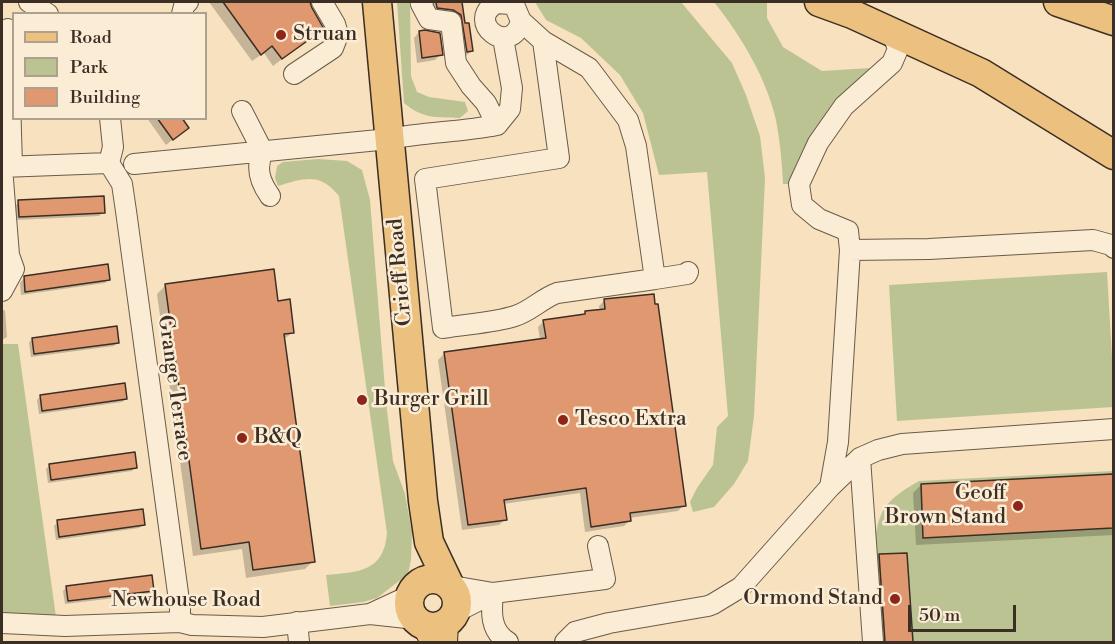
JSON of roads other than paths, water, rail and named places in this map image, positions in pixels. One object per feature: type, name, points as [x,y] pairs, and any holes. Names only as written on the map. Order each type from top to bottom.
[{"type":"highway","name":"Crieff Road","points":[[377,2],[435,611]]},
{"type":"highway","points":[[819,2],[892,32],[981,73],[1113,155]]},
{"type":"highway","points":[[1058,2],[1113,21]]},
{"type":"street","points":[[29,2],[45,12]]},
{"type":"street","points":[[294,74],[333,48],[338,35],[335,24],[322,2]]},
{"type":"street","points":[[423,2],[421,4],[429,19],[451,22],[456,63],[471,87],[486,103],[497,125]]},
{"type":"street","points":[[521,21],[517,31],[503,38],[488,30],[485,21],[487,12],[492,6],[501,2],[515,7],[521,21],[543,41],[589,68],[628,120],[636,146],[655,279]]},
{"type":"street","points":[[2,291],[14,269],[9,255],[5,167],[8,29]]},
{"type":"street","points":[[830,487],[838,442],[850,250],[848,231],[819,219],[802,204],[799,184],[818,143],[844,106],[892,63],[898,49],[892,32]]},
{"type":"street","points":[[134,164],[389,139],[421,133],[481,129],[497,125],[510,109],[512,88],[503,38]]},
{"type":"street","points":[[543,41],[559,158],[425,179],[443,328],[512,317],[530,310],[546,297],[557,293],[687,274],[688,272]]},
{"type":"street","points":[[242,111],[263,152]]},
{"type":"street","points":[[5,167],[109,163],[113,147],[110,120]]},
{"type":"street","points":[[263,152],[258,161],[258,172],[264,189],[270,196]]},
{"type":"street","name":"Grange Terrace","points":[[109,163],[122,184],[178,589],[180,622]]},
{"type":"street","points":[[850,250],[929,249],[1093,240],[1111,245],[1113,248]]},
{"type":"street","points":[[565,642],[574,632],[609,623],[708,606],[741,587],[830,487],[860,458],[878,450],[902,444],[1113,429]]},
{"type":"street","points":[[860,458],[873,642]]},
{"type":"street","points":[[435,611],[493,593],[605,579],[598,546]]},
{"type":"street","points":[[493,593],[491,614],[494,625],[501,638],[508,642]]},
{"type":"street","name":"Newhouse Road","points":[[2,623],[65,634],[180,622],[192,625],[263,627],[370,614],[435,611]]},
{"type":"street","points":[[297,622],[299,642]]},
{"type":"place","name":"Struan","points":[[281,35]]},
{"type":"place","name":"Burger Grill","points":[[362,400]]},
{"type":"place","name":"Tesco Extra","points":[[563,420]]},
{"type":"place","name":"B&Q","points":[[242,438]]},
{"type":"place","name":"Geoff Brown Stand","points":[[1018,506]]},
{"type":"place","name":"Ormond Stand","points":[[895,599]]}]
